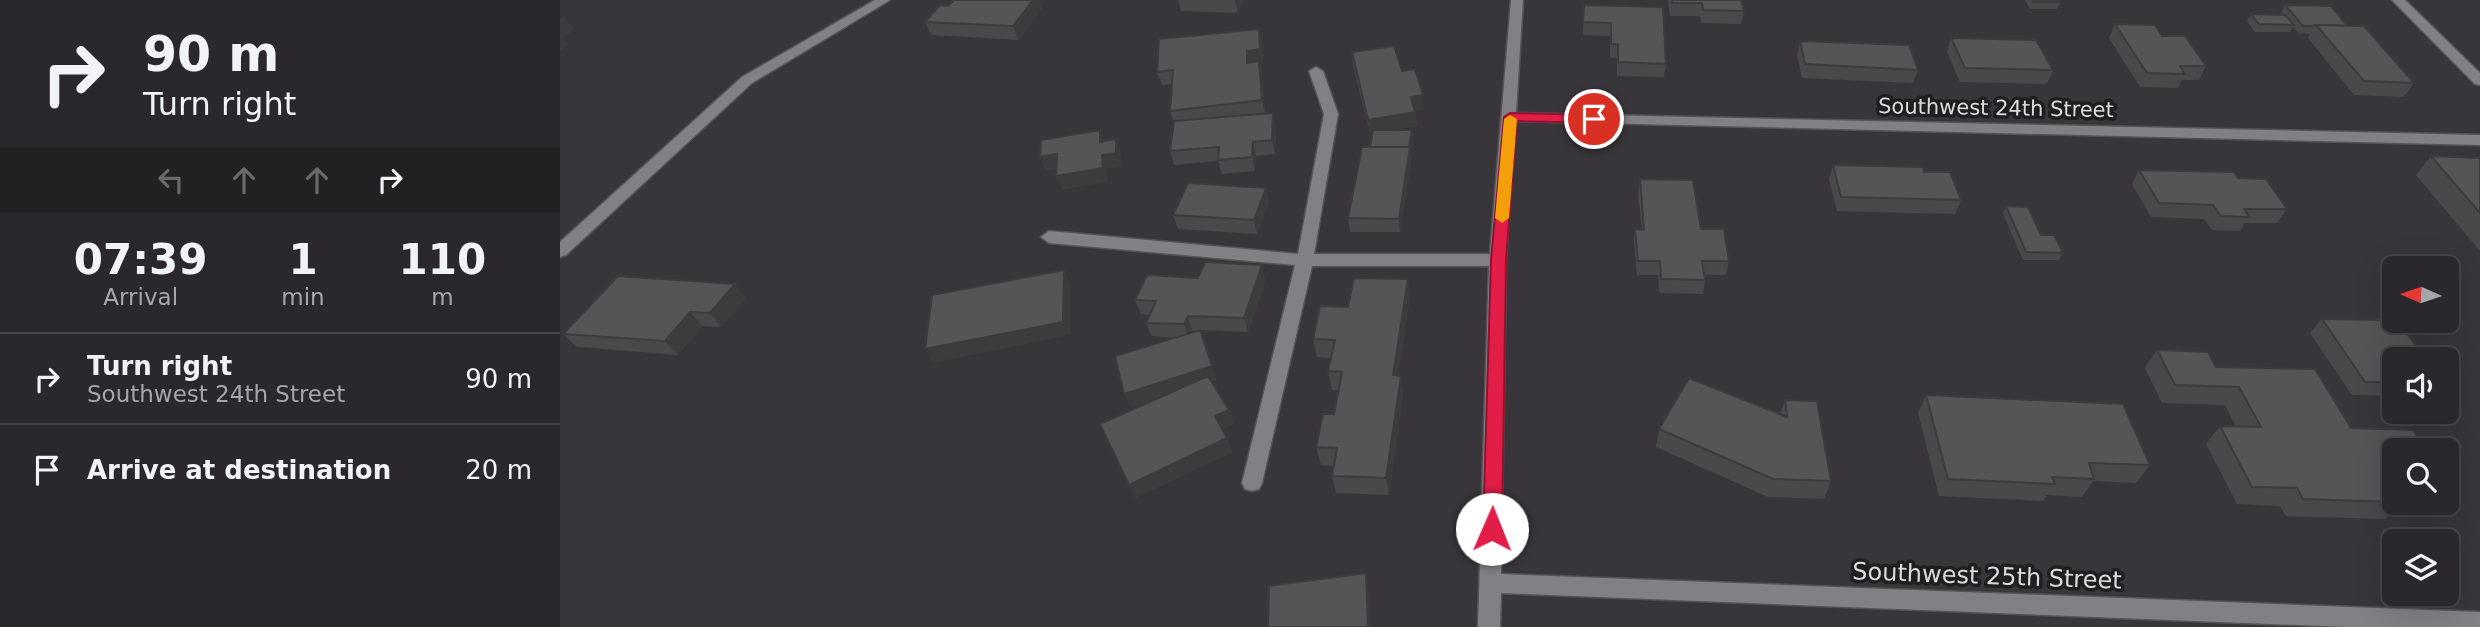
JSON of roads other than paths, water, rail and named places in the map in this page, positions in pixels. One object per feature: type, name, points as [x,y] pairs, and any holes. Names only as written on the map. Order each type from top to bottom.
[{"type":"street","points":[[560,251],[747,80],[884,0]]},
{"type":"street","points":[[1489,627],[1498,260],[1517,0]]},
{"type":"street","points":[[2398,0],[2480,81]]},
{"type":"street","points":[[1252,483],[1305,260],[1331,114],[1316,71]]},
{"type":"street","name":"Southwest 24th Street","points":[[1510,117],[2480,140]]},
{"type":"street","points":[[1049,237],[1305,260],[1498,260]]},
{"type":"street","name":"Southwest 25th Street","points":[[1491,583],[2480,622]]}]
